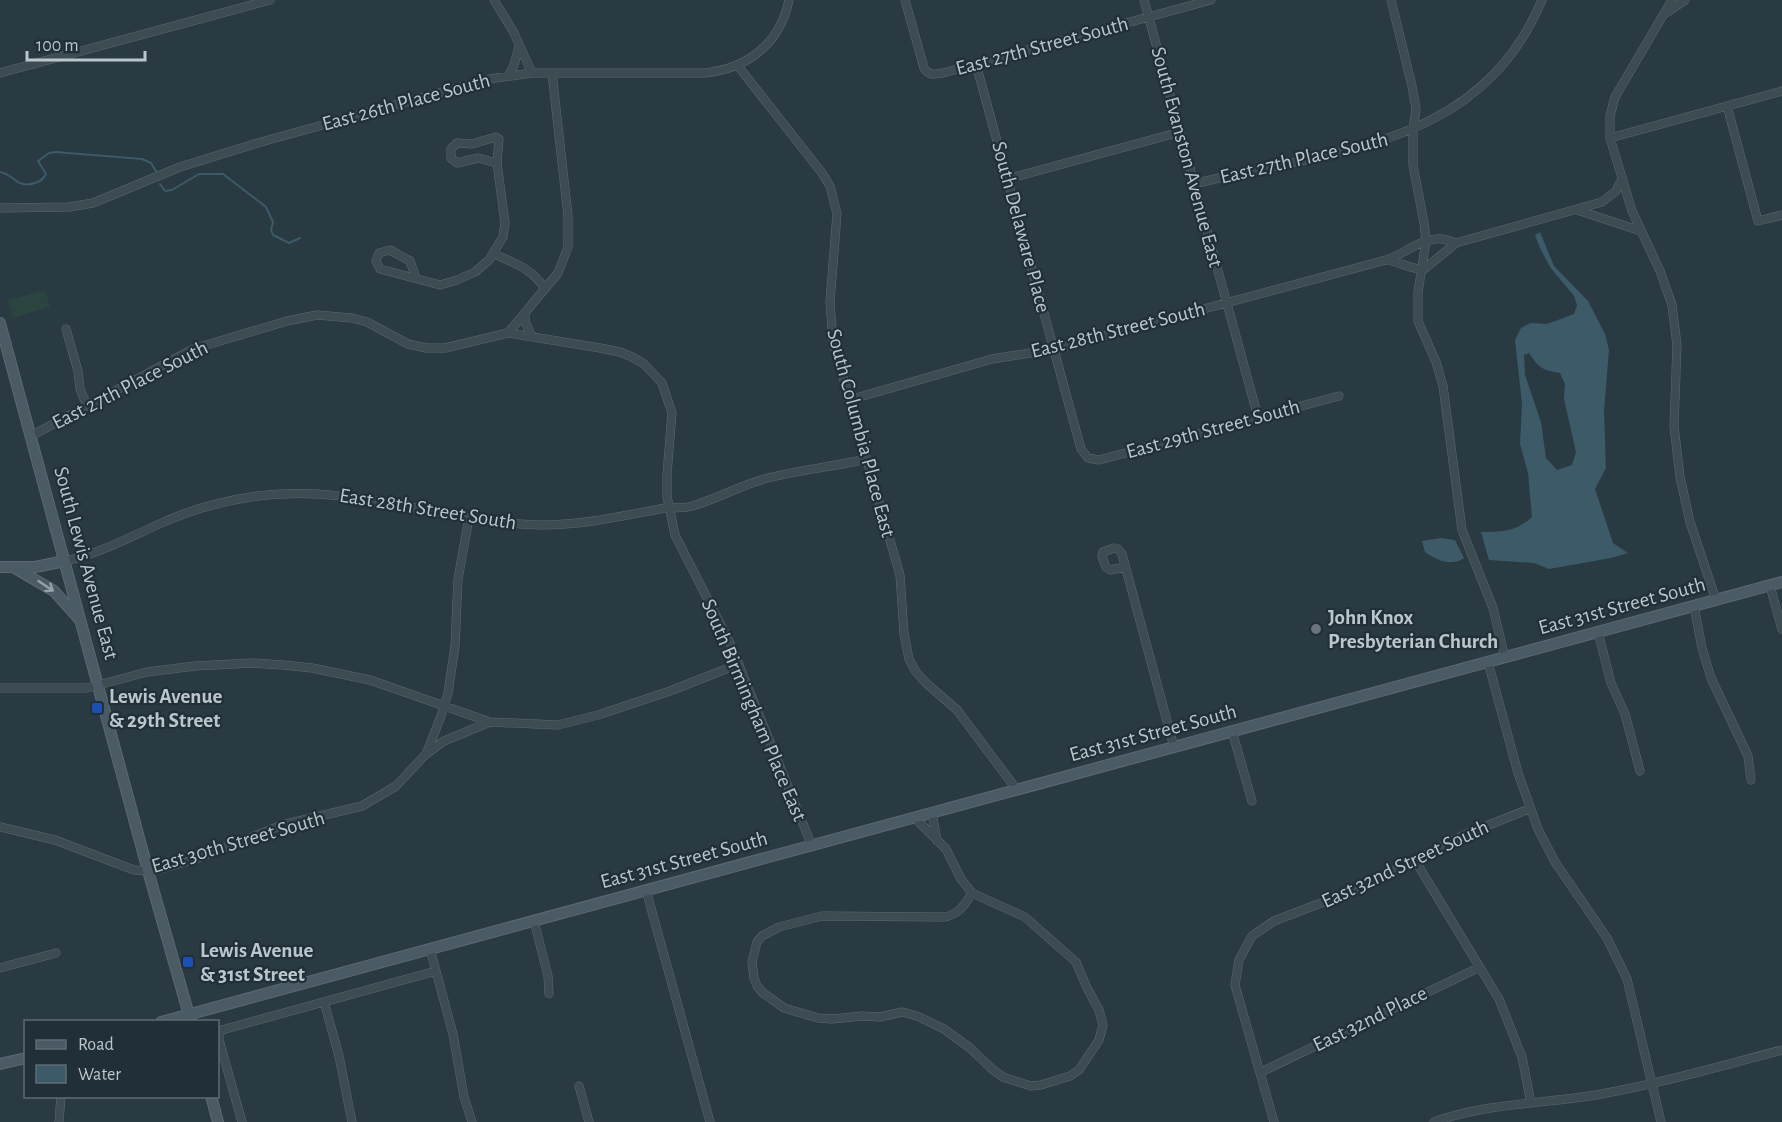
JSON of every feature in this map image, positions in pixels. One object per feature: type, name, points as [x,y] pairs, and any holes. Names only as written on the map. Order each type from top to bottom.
[{"type":"main road","name":"South Lewis Avenue East","points":[[0,323],[3,346],[31,436],[190,1018]]},
{"type":"main road","points":[[0,567],[35,567],[65,561]]},
{"type":"main road","points":[[13,567],[54,591],[82,622]]},
{"type":"main road","name":"East 31st Street South","points":[[190,1018],[430,949],[1782,582]]},
{"type":"main road","points":[[0,1064],[24,1058]]},
{"type":"main road","points":[[212,1098],[218,1122]]},
{"type":"street","points":[[0,73],[270,0]]},
{"type":"street","points":[[494,0],[513,31],[532,73]]},
{"type":"street","name":"East 26th Place South","points":[[0,208],[93,203],[123,192],[163,172],[474,82],[508,75],[716,72],[738,66],[760,51],[773,37],[785,15],[789,0]]},
{"type":"street","name":"East 27th Street South","points":[[905,0],[926,72],[931,74],[943,73],[1211,0]]},
{"type":"street","name":"South Evanston Avenue East","points":[[1144,0],[1258,417]]},
{"type":"street","points":[[1391,0],[1416,109],[1413,130],[1413,165],[1426,241],[1418,292],[1418,321],[1436,362],[1443,386],[1462,530],[1493,608],[1505,658]]},
{"type":"street","name":"East 27th Place South","points":[[1194,184],[1348,150],[1413,130],[1460,104],[1491,78],[1518,45],[1542,0]]},
{"type":"street","points":[[1672,0],[1615,97],[1610,116],[1610,138],[1641,231],[1660,271],[1672,305],[1677,345],[1674,426],[1680,477],[1690,522],[1716,600]]},
{"type":"street","points":[[1665,14],[1685,0]]},
{"type":"street","points":[[508,75],[514,65],[519,47]]},
{"type":"street","name":"South Delaware Place","points":[[976,63],[1081,449],[1088,458]]},
{"type":"street","name":"South Columbia Place East","points":[[738,66],[805,149],[830,186],[835,200],[837,214],[830,321],[832,342],[900,575],[904,634],[909,659],[916,672],[926,683],[957,710],[1017,790]]},
{"type":"street","points":[[508,333],[563,263],[568,247],[568,216],[552,73]]},
{"type":"street","points":[[1610,138],[1782,91]]},
{"type":"street","points":[[1727,106],[1758,221],[1782,215]]},
{"type":"street","points":[[1007,179],[1180,132]]},
{"type":"street","points":[[416,278],[410,261],[390,250],[378,253],[376,261],[380,269],[436,285],[457,280],[475,272],[494,254],[502,237],[505,223],[497,164],[500,143],[496,136],[472,144],[457,143],[451,149],[451,158],[457,163],[478,158],[497,164]]},
{"type":"street","points":[[1386,260],[1400,263],[1408,268],[1423,270],[1456,243],[1575,210],[1609,198],[1616,191],[1622,179]]},
{"type":"street","points":[[1575,210],[1641,231]]},
{"type":"street","points":[[1426,241],[1437,238],[1456,243]]},
{"type":"street","name":"East 28th Street South","points":[[849,400],[992,359],[1054,350],[1386,260],[1426,241]]},
{"type":"street","points":[[494,254],[530,271],[544,289]]},
{"type":"street","points":[[525,314],[525,322],[532,337]]},
{"type":"street","name":"East 27th Place South","points":[[31,436],[193,349],[287,321],[317,315],[352,318],[366,322],[408,344],[426,348],[445,348],[508,333]]},
{"type":"street","points":[[66,329],[87,406]]},
{"type":"street","name":"South Birmingham Place East","points":[[508,333],[620,352],[644,364],[654,373],[666,392],[673,426],[667,474],[669,508],[675,535],[739,664],[812,846]]},
{"type":"street","name":"East 29th Street South","points":[[1088,458],[1098,460],[1339,396]]},
{"type":"street","name":"East 28th Street South","points":[[65,561],[111,547],[198,508],[281,493],[346,495],[469,518],[534,524],[563,524],[620,518],[669,508],[691,507],[751,483],[785,474],[866,459]]},
{"type":"street","points":[[0,688],[87,688],[147,672],[195,666],[252,663],[312,668],[370,680],[444,706],[455,646],[458,579],[469,518]]},
{"type":"street","points":[[1125,567],[1174,747]]},
{"type":"street","points":[[1770,585],[1782,629]]},
{"type":"street","points":[[1694,606],[1702,648],[1711,678],[1748,756],[1751,780]]},
{"type":"street","points":[[1598,632],[1611,683],[1625,714],[1640,771]]},
{"type":"street","points":[[1488,662],[1530,809],[1538,829],[1555,862],[1594,918],[1618,958],[1633,999],[1661,1122]]},
{"type":"street","name":"East 30th Street South","points":[[426,754],[444,706],[490,722],[558,725],[652,698],[739,664]]},
{"type":"street","name":"East 30th Street South","points":[[0,827],[55,840],[134,870],[148,871],[193,860],[282,825],[362,806],[396,786],[426,754],[444,741],[490,722]]},
{"type":"street","points":[[1233,731],[1252,801]]},
{"type":"street","name":"East 32nd Street South","points":[[1261,1072],[1235,984],[1236,969],[1247,943],[1258,930],[1365,886],[1464,835],[1530,809]]},
{"type":"street","points":[[932,813],[937,841]]},
{"type":"street","points":[[914,817],[946,849],[961,879],[972,893],[1024,917],[1069,954],[1080,968],[1087,988],[1099,1010],[1103,1025],[1102,1034],[1080,1070],[1070,1076],[1031,1086],[992,1069],[970,1048],[938,1026],[910,1013],[902,1012],[880,1017],[818,1018],[784,1008],[757,986],[752,962],[757,942],[762,936],[779,927],[822,916],[945,917],[955,915],[962,910],[972,893]]},
{"type":"street","points":[[1416,861],[1480,967],[1512,1028],[1522,1058],[1531,1103]]},
{"type":"street","points":[[646,890],[708,1122]]},
{"type":"street","points":[[534,921],[548,976],[549,994]]},
{"type":"street","points":[[430,949],[453,1034],[464,1097],[472,1122]]},
{"type":"street","points":[[0,969],[56,953]]},
{"type":"street","name":"East 32nd Place","points":[[1261,1072],[1480,967]]},
{"type":"street","points":[[242,1122],[219,1040],[219,1034],[226,1028],[436,972]]},
{"type":"street","points":[[324,1002],[339,1056],[351,1122]]},
{"type":"street","points":[[1434,1122],[1469,1111],[1592,1096],[1653,1084],[1782,1050]]},
{"type":"street","points":[[1261,1072],[1274,1122]]},
{"type":"street","points":[[579,1086],[589,1122]]},
{"type":"street","points":[[59,1122],[61,1098]]},
{"type":"green space","points":[[45,290],[50,307],[13,318],[8,300]]},
{"type":"water","points":[[1540,232],[1554,266],[1588,301],[1605,334],[1609,350],[1604,411],[1606,468],[1595,489],[1613,543],[1628,553],[1549,569],[1534,563],[1489,560],[1481,532],[1508,530],[1520,526],[1532,517],[1528,473],[1520,444],[1522,404],[1515,340],[1521,328],[1531,323],[1547,324],[1574,314],[1577,305],[1574,296],[1550,267],[1535,235]],"holes":[[[1529,353],[1541,368],[1560,373],[1565,384],[1564,399],[1576,452],[1572,465],[1557,470],[1546,458],[1541,422],[1525,375],[1524,355]]]},
{"type":"water","points":[[1441,538],[1455,540],[1464,558],[1449,562],[1434,558],[1425,552],[1422,541]]},
{"type":"waterway","points":[[0,172],[20,183],[35,183],[42,180],[46,174],[38,161],[49,153],[56,152],[142,159],[151,163],[157,173]]},
{"type":"waterway","points":[[160,184],[165,191],[172,190],[199,174],[223,174],[266,207],[273,222],[271,230],[273,235],[289,243],[300,238]]},
{"type":"place","name":"John Knox Presbyterian Church","points":[[1316,629]]},
{"type":"place","name":"Lewis Avenue & 29th Street","points":[[97,708]]},
{"type":"place","name":"Lewis Avenue & 31st Street","points":[[188,962]]}]
